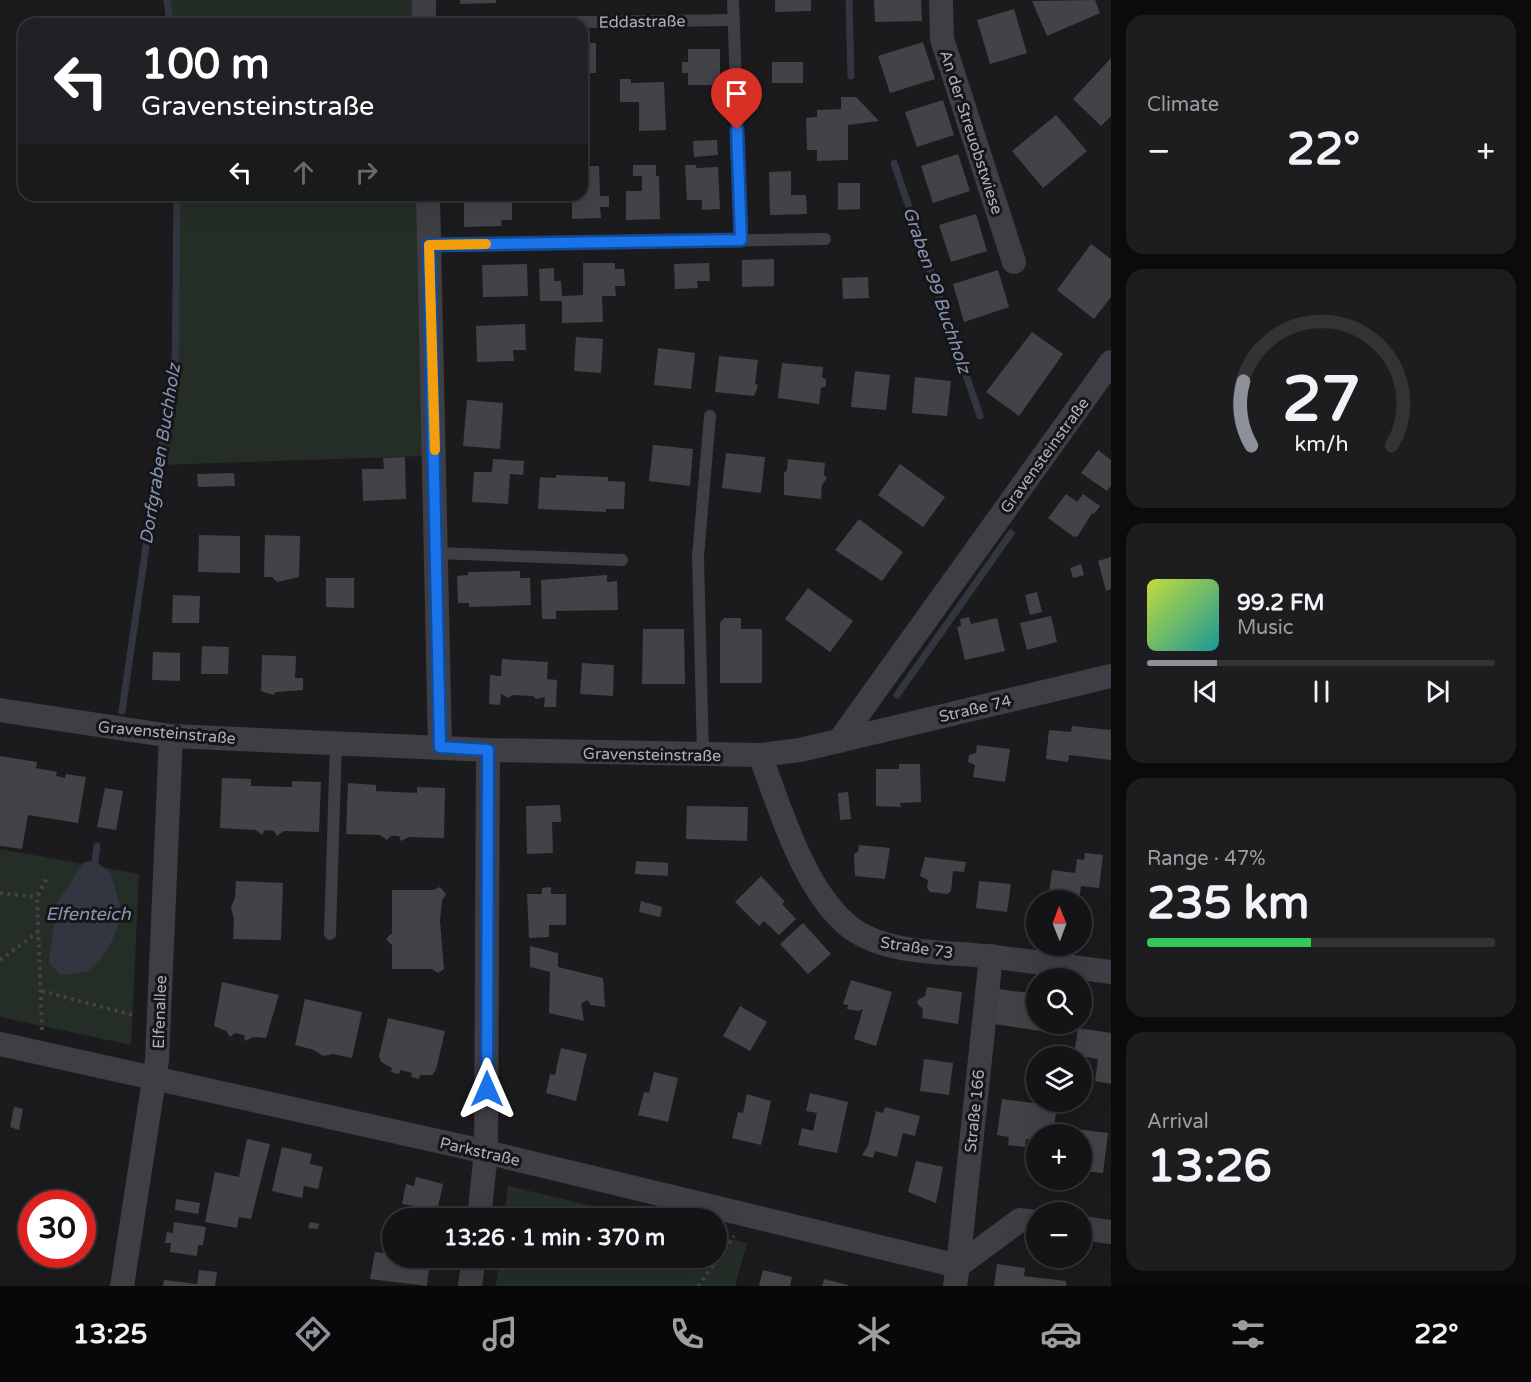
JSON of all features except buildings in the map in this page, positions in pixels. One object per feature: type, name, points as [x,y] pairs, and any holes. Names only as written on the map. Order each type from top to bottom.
[{"type":"street","points":[[424,0],[424,18]]},
{"type":"street","name":"An der Streuobstwiese","points":[[941,0],[942,39],[1014,262]]},
{"type":"street","points":[[428,201],[440,747]]},
{"type":"street","name":"Gravensteinstraße","points":[[0,710],[171,736],[488,750],[704,756],[760,755],[839,741],[1111,362]]},
{"type":"street","name":"Straße 74","points":[[839,741],[1111,676]]},
{"type":"street","name":"Elfenallee","points":[[122,1286],[155,1077],[171,736]]},
{"type":"street","points":[[480,1208],[486,1152],[488,750]]},
{"type":"street","name":"Straße 73","points":[[760,755],[800,859],[828,903],[850,927],[873,940],[907,948],[991,956],[1111,972]]},
{"type":"street","name":"Straße 166","points":[[956,1276],[991,956]]},
{"type":"street","name":"Parkstraße","points":[[0,1044],[486,1152],[956,1276]]},
{"type":"street","points":[[956,1276],[1026,1223]]},
{"type":"street","points":[[1092,1229],[1111,1232]]},
{"type":"street","points":[[470,1286],[472,1268]]},
{"type":"lane","points":[[733,0],[741,240]]},
{"type":"lane","name":"Eddastraße","points":[[588,22],[734,20]]},
{"type":"lane","points":[[429,245],[825,239]]},
{"type":"lane","points":[[704,756],[698,556],[710,417]]},
{"type":"lane","points":[[437,552],[622,560]]},
{"type":"lane","points":[[330,934],[336,743]]},
{"type":"path","points":[[42,1036],[37,897],[48,876]]},
{"type":"path","points":[[0,893],[37,897]]},
{"type":"path","points":[[0,960],[39,932]]},
{"type":"path","points":[[42,991],[140,1017]]},
{"type":"path","points":[[698,1286],[734,1235]]},
{"type":"shaded area","points":[[166,0],[412,0],[413,18],[168,18]]},
{"type":"shaded area","points":[[175,201],[418,201],[425,456],[158,465],[174,332]]},
{"type":"shaded area","points":[[0,849],[139,874],[131,1045],[0,1017]]},
{"type":"shaded area","points":[[508,1186],[601,1208],[505,1208]]},
{"type":"shaded area","points":[[727,1238],[747,1243],[735,1286],[496,1286],[498,1268],[727,1268]]},
{"type":"water","name":"Elfenteich","points":[[95,861],[111,873],[122,915],[112,941],[102,957],[87,972],[60,975],[49,962],[57,903],[84,862]]},
{"type":"waterway","name":"Dorfgraben Buchholz","points":[[167,0],[169,18]]},
{"type":"waterway","name":"Graben 99 Buchholz","points":[[849,0],[851,76]]},
{"type":"waterway","name":"Graben 99 Buchholz","points":[[894,163],[980,416]]},
{"type":"waterway","name":"Dorfgraben Buchholz","points":[[122,711],[159,458],[175,379],[177,201]]},
{"type":"waterway","name":"Graben 99 Buchholz","points":[[897,695],[1011,533]]},
{"type":"waterway","name":"Dorfgraben Buchholz","points":[[95,861],[97,846]]},
{"type":"slow traffic","points":[[435,450],[429,245],[486,244]]},
{"type":"route","points":[[487,1089],[488,750],[440,747],[429,245],[741,240],[737,130]]}]
